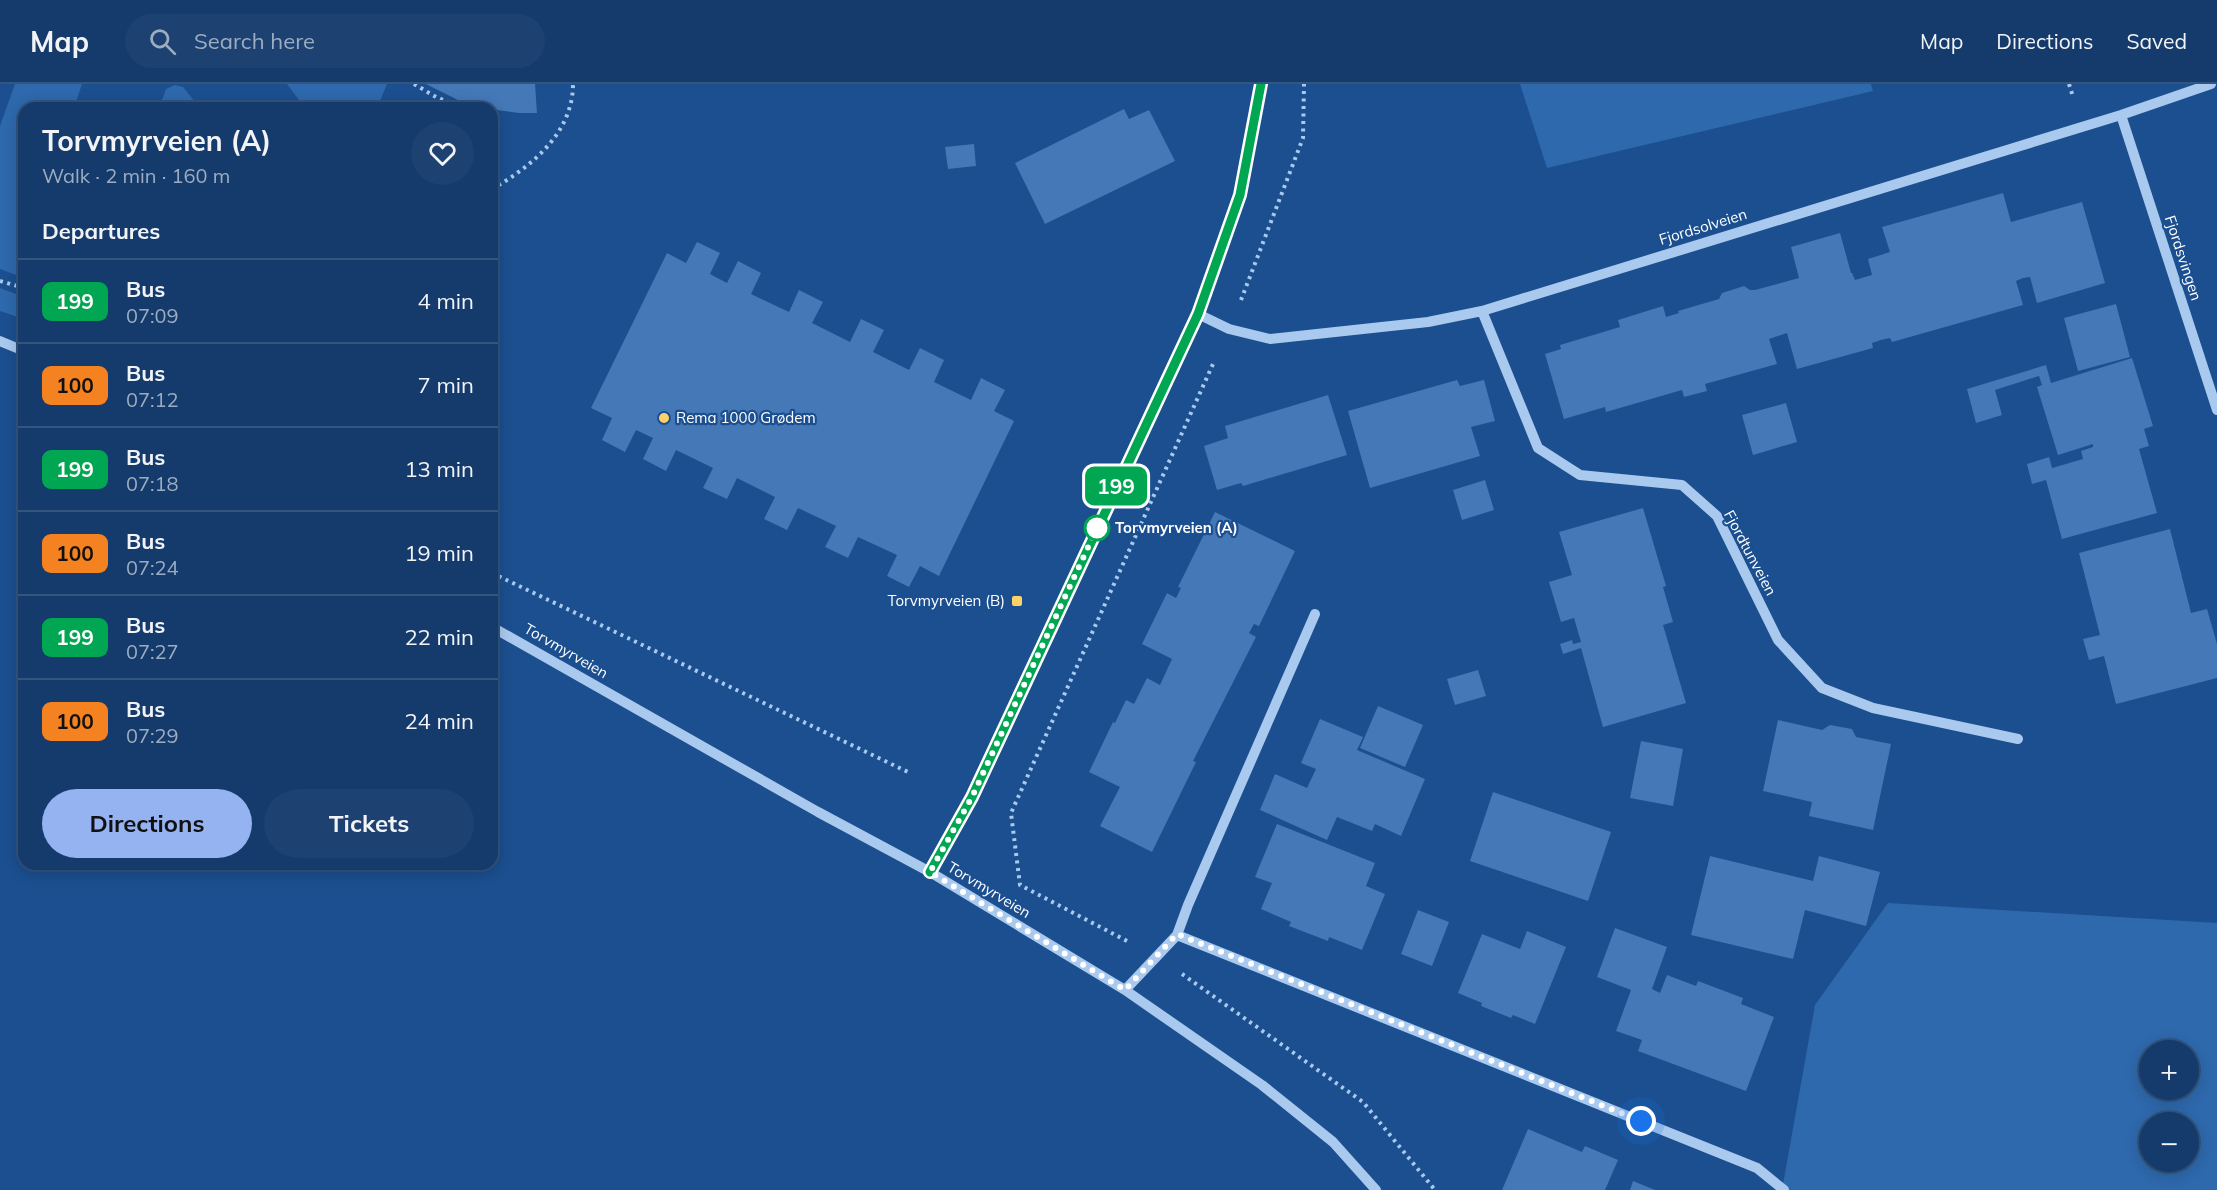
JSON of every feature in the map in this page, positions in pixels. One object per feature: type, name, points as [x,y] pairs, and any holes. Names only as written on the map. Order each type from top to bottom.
[{"type":"street","points":[[930,872],[972,797],[1198,314],[1240,195],[1261,84]]},
{"type":"street","name":"Fjordsolveien","points":[[1198,314],[1229,329],[1270,339],[1428,322],[1482,311],[2121,115],[2211,84]]},
{"type":"street","name":"Fjordsvingen","points":[[2121,115],[2217,410]]},
{"type":"street","name":"Fjordtunveien","points":[[1482,311],[1538,448],[1580,475],[1683,485],[1717,516],[1778,640],[1822,688],[1873,708],[2018,739]]},
{"type":"street","points":[[0,341],[18,348]]},
{"type":"street","points":[[1125,990],[1177,934],[1315,614]]},
{"type":"street","name":"Torvmyrveien","points":[[498,630],[808,806],[930,872],[1125,990],[1270,1092],[1333,1142],[1376,1190]]},
{"type":"street","points":[[1177,934],[1757,1168],[1784,1190]]},
{"type":"path","points":[[414,84],[448,102]]},
{"type":"path","points":[[498,186],[514,177],[543,153],[561,127],[573,95],[573,84]]},
{"type":"path","points":[[0,281],[18,286]]},
{"type":"path","points":[[498,576],[908,772]]},
{"type":"path","points":[[1011,813],[1020,885],[1157,957],[1363,1102],[1435,1190]]},
{"type":"shaded area","points":[[15,84],[82,84],[76,102],[18,102],[18,276],[0,269],[0,126]]},
{"type":"shaded area","points":[[287,84],[387,84],[380,102],[300,102]]},
{"type":"shaded area","points":[[1520,84],[1871,84],[1873,91],[1547,168]]},
{"type":"shaded area","points":[[175,85],[183,87],[195,102],[161,102],[166,89]]},
{"type":"shaded area","points":[[0,288],[18,295],[18,317],[0,311]]},
{"type":"shaded area","points":[[1888,903],[2217,923],[2217,1190],[1782,1190],[1815,1005]]},
{"type":"building","points":[[426,84],[535,84],[537,113],[498,110],[498,102],[462,102]]},
{"type":"building","points":[[1124,109],[1129,119],[1149,110],[1175,161],[1045,224],[1015,163]]},
{"type":"building","points":[[974,144],[976,166],[948,169],[945,147]]},
{"type":"building","points":[[2003,193],[2011,222],[2082,202],[2105,283],[2037,303],[2030,277],[2023,278],[2016,281],[2023,305],[1892,342],[1890,338],[1881,340],[1872,343],[1873,348],[1797,369],[1787,333],[1769,339],[1777,364],[1705,384],[1707,391],[1684,397],[1682,390],[1606,412],[1605,407],[1564,419],[1545,354],[1561,349],[1560,345],[1620,327],[1618,320],[1663,306],[1666,317],[1679,313],[1678,311],[1719,299],[1722,293],[1744,286],[1755,290],[1799,278],[1791,247],[1840,233],[1855,280],[1872,275],[1868,259],[1890,252],[1882,227]]},
{"type":"building","points":[[697,242],[720,253],[710,274],[727,283],[738,261],[761,273],[751,294],[789,312],[799,290],[823,302],[812,323],[850,342],[861,319],[884,330],[873,352],[909,370],[920,348],[944,360],[934,382],[971,400],[981,378],[1005,390],[994,411],[1014,421],[939,576],[920,566],[909,587],[887,576],[897,555],[858,537],[848,558],[825,547],[836,526],[798,508],[787,530],[764,519],[775,497],[737,478],[727,499],[703,488],[713,468],[676,450],[666,471],[643,459],[653,438],[636,430],[625,452],[602,440],[612,418],[591,408],[667,253],[686,263]]},
{"type":"building","points":[[2116,304],[2130,357],[2078,371],[2064,318]]},
{"type":"building","points":[[2132,358],[2153,426],[2144,429],[2149,446],[2139,449],[2157,513],[2062,539],[2046,480],[2032,484],[2027,464],[2049,457],[2052,468],[2083,459],[2081,451],[2093,447],[2093,444],[2058,455],[2037,387],[2042,385],[2039,376],[1995,390],[2002,415],[1976,423],[1967,389],[2046,365],[2051,383]]},
{"type":"building","points":[[1457,380],[1460,386],[1484,380],[1495,421],[1471,427],[1480,456],[1370,488],[1348,411]]},
{"type":"building","points":[[1328,395],[1347,455],[1243,486],[1241,483],[1217,490],[1204,446],[1228,438],[1225,426]]},
{"type":"building","points":[[1786,403],[1797,442],[1753,455],[1742,415]]},
{"type":"building","points":[[1485,480],[1494,510],[1462,520],[1453,490]]},
{"type":"building","points":[[1643,508],[1666,586],[1663,587],[1673,622],[1663,625],[1686,703],[1603,727],[1581,648],[1563,654],[1560,644],[1572,640],[1573,644],[1581,642],[1574,618],[1561,622],[1549,582],[1572,575],[1559,532]]},
{"type":"building","points":[[1215,512],[1295,551],[1259,626],[1254,624],[1249,633],[1256,637],[1193,761],[1196,762],[1152,852],[1100,826],[1120,787],[1089,772],[1126,700],[1134,704],[1147,678],[1160,685],[1172,659],[1142,644],[1167,593],[1176,598],[1181,588],[1178,587]]},
{"type":"building","points":[[2170,529],[2191,613],[2207,609],[2217,644],[2217,678],[2116,704],[2104,656],[2089,660],[2083,639],[2100,635],[2079,553]]},
{"type":"building","points":[[1478,670],[1486,696],[1455,705],[1447,679]]},
{"type":"building","points":[[1378,706],[1423,725],[1405,767],[1360,748]]},
{"type":"building","points":[[1320,719],[1363,737],[1357,750],[1425,779],[1401,836],[1375,824],[1372,831],[1337,817],[1327,840],[1260,810],[1275,774],[1307,788],[1316,769],[1301,763]]},
{"type":"building","points":[[1778,720],[1822,730],[1830,725],[1852,729],[1856,737],[1891,744],[1873,830],[1809,816],[1812,802],[1763,791]]},
{"type":"building","points":[[1641,741],[1683,749],[1673,806],[1630,798]]},
{"type":"building","points":[[1493,792],[1611,832],[1588,901],[1470,861]]},
{"type":"building","points":[[1277,824],[1375,863],[1366,886],[1385,894],[1362,950],[1329,937],[1328,941],[1289,926],[1291,922],[1261,909],[1272,883],[1255,877]]},
{"type":"building","points":[[1710,856],[1813,881],[1819,856],[1880,872],[1866,926],[1805,910],[1793,959],[1691,935]]},
{"type":"building","points":[[1418,910],[1449,922],[1432,966],[1401,954]]},
{"type":"building","points":[[1615,928],[1667,947],[1652,989],[1660,993],[1667,975],[1696,986],[1698,981],[1743,998],[1741,1004],[1774,1017],[1746,1091],[1638,1051],[1642,1040],[1616,1031],[1631,990],[1597,977]]},
{"type":"building","points":[[1527,931],[1566,947],[1535,1024],[1513,1015],[1511,1018],[1481,1006],[1482,1003],[1458,993],[1482,934],[1520,949]]},
{"type":"building","points":[[1528,1129],[1582,1152],[1585,1146],[1618,1160],[1605,1190],[1502,1190]]},
{"type":"building","points":[[1633,1181],[1655,1190],[1630,1190]]},
{"type":"bus line","name":"199","points":[[930,872],[972,797],[1172,365],[1198,314],[1240,195],[1261,84]]},
{"type":"place","name":"Rema 1000 Grødem","points":[[664,418]]},
{"type":"place","name":"Torvmyrveien (A)","points":[[1097,528]]},
{"type":"place","name":"Torvmyrveien (B)","points":[[1017,601]]},
{"type":"route","points":[[1097,528],[972,797],[930,872],[1125,990],[1177,934],[1641,1121]]}]
